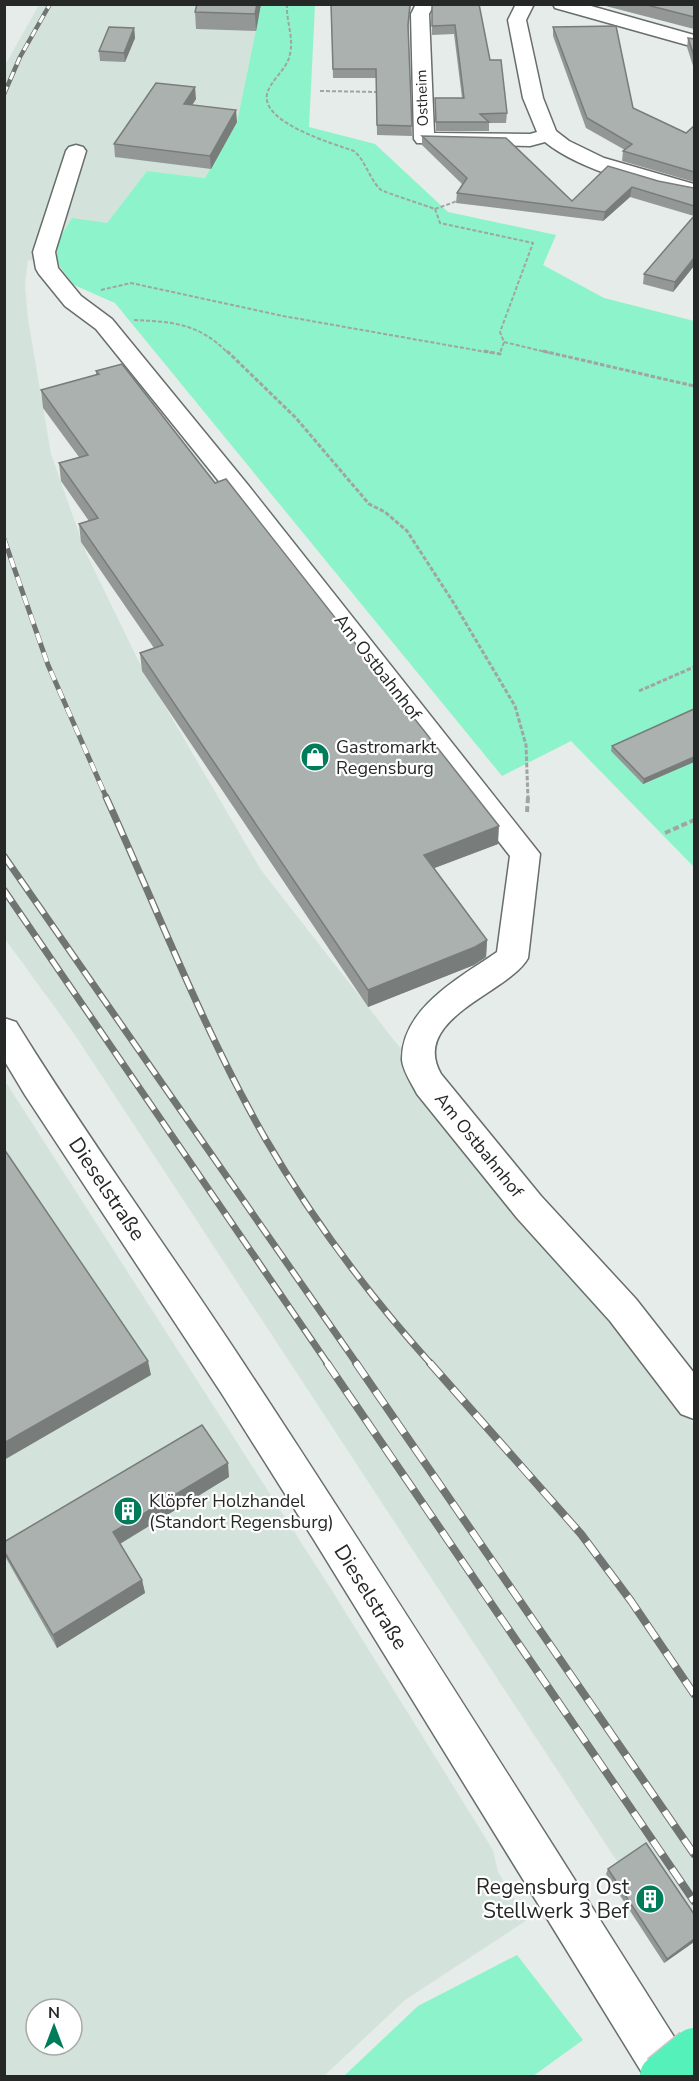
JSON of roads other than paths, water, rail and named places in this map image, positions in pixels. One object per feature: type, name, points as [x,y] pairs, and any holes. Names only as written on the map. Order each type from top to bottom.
[{"type":"highway","points":[[661,2076],[694,2049]]},
{"type":"street","name":"Ostheim","points":[[425,4],[420,14],[424,139],[530,140],[549,135]]},
{"type":"street","points":[[525,4],[517,20],[540,118],[549,135],[575,153],[597,162],[694,190]]},
{"type":"street","points":[[562,4],[694,41]]},
{"type":"street","name":"Am Ostbahnhof","points":[[76,151],[44,252],[47,269],[73,301],[104,324],[239,490],[525,854],[512,958],[439,1011],[420,1037],[418,1060],[429,1084],[529,1207],[623,1311],[694,1402]]},
{"type":"street","name":"Dieselstraße","points":[[4,1031],[37,1085],[303,1489],[671,2076]]},
{"type":"railway","points":[[4,94],[20,57],[50,4]]},
{"type":"railway","points":[[4,539],[48,665],[107,799]]},
{"type":"railway","points":[[106,797],[221,1055],[265,1138],[302,1198],[342,1255],[431,1364]]},
{"type":"railway","points":[[4,856],[357,1364]]},
{"type":"railway","points":[[4,890],[328,1364]]},
{"type":"railway","points":[[327,1363],[694,1901]]},
{"type":"railway","points":[[356,1363],[694,1854]]},
{"type":"railway","points":[[430,1363],[581,1534],[631,1601],[694,1694]]},
{"type":"place","name":"Gastromarkt Regensburg","points":[[315,757]]},
{"type":"place","name":"Klöpfer Holzhandel (Standort Regensburg)","points":[[128,1511]]},
{"type":"place","name":"Regensburg Ost Stellwerk 3 Bef","points":[[650,1899]]}]
